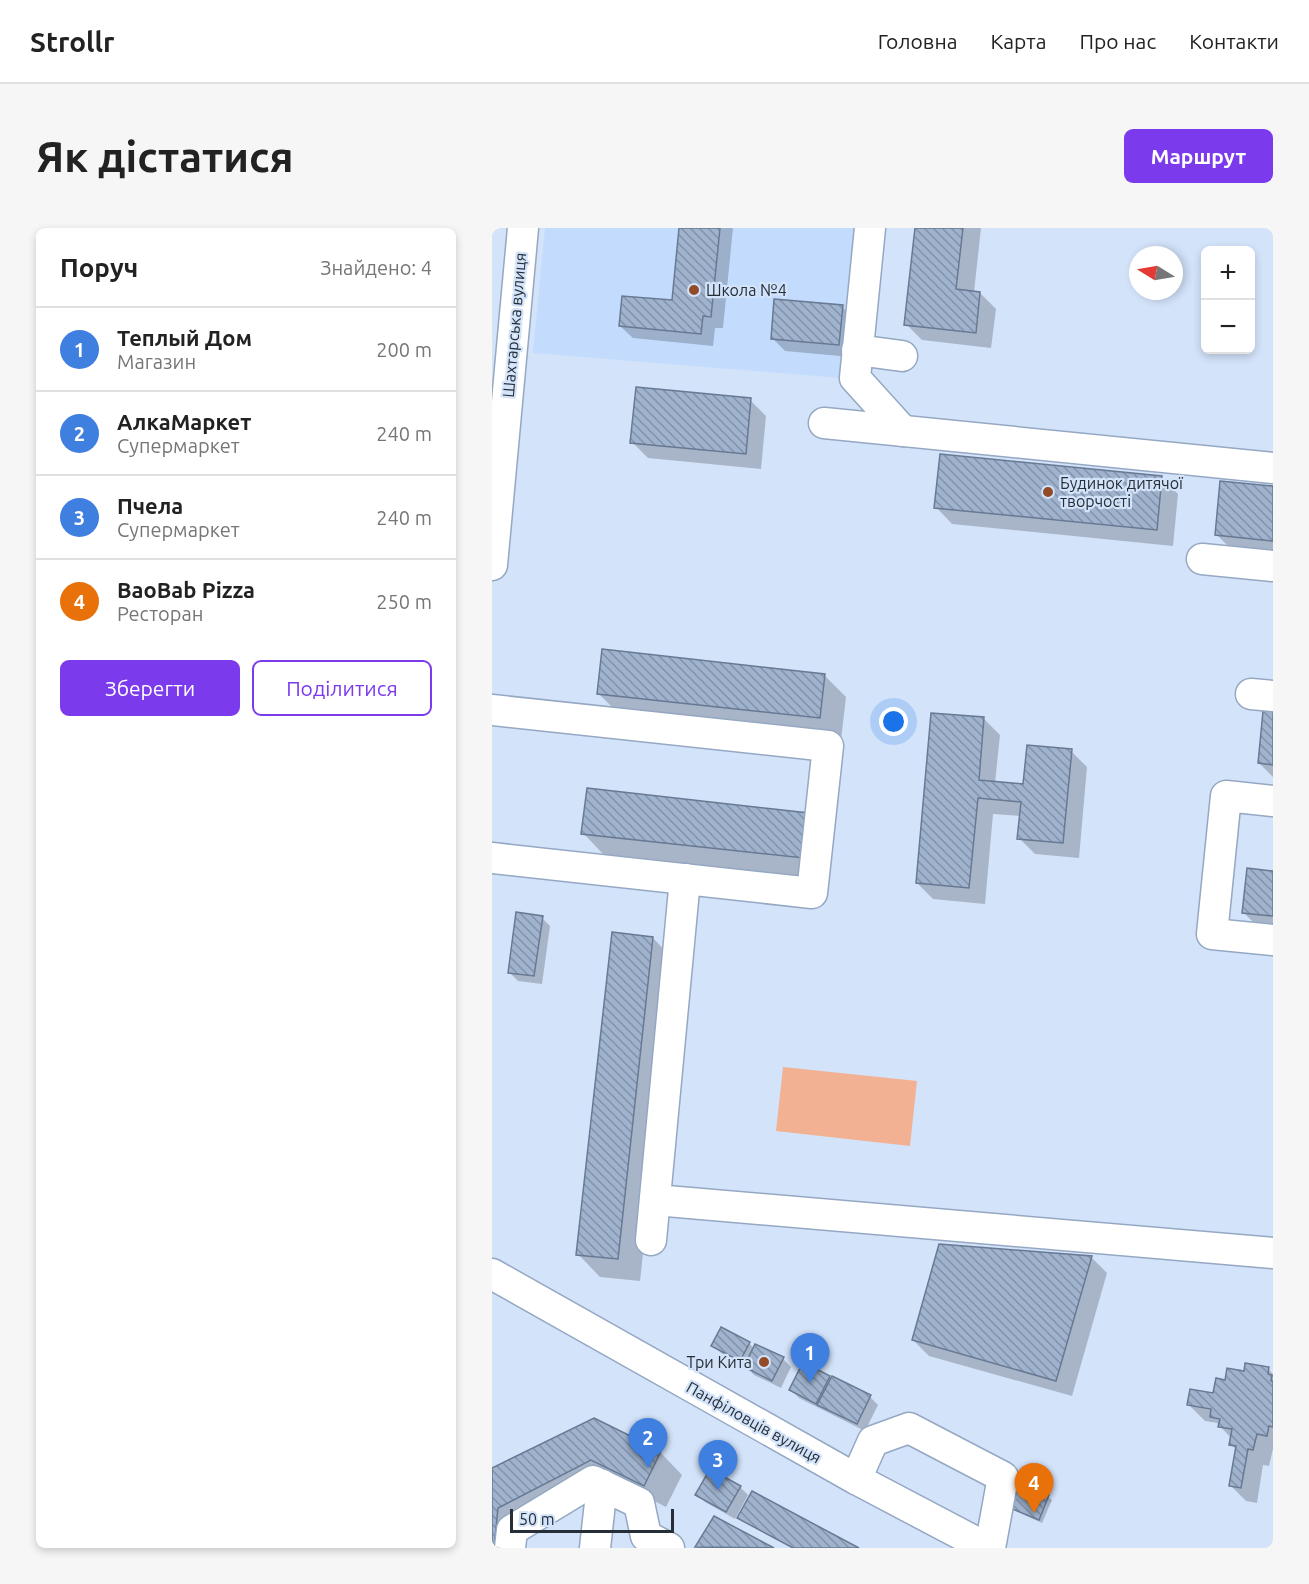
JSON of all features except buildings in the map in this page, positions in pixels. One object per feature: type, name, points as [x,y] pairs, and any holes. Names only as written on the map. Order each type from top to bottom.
[{"type":"street","name":"Шахтарська вулиця","points":[[492,565],[523,228]]},
{"type":"street","points":[[870,228],[855,378],[903,431]]},
{"type":"street","points":[[857,350],[902,356]]},
{"type":"street","points":[[824,423],[1273,468]]},
{"type":"street","points":[[1202,559],[1273,566]]},
{"type":"street","points":[[492,710],[828,746],[812,893],[492,858]]},
{"type":"street","points":[[1273,801],[1226,796],[1212,934],[1273,940]]},
{"type":"street","points":[[651,1240],[685,879]]},
{"type":"street","points":[[655,1200],[1273,1253]]},
{"type":"street","name":"Панфіловців вулиця","points":[[492,1274],[856,1479],[988,1548]]},
{"type":"street","points":[[856,1479],[873,1441],[909,1428],[1003,1476],[988,1548]]},
{"type":"street","points":[[510,1548],[512,1530],[593,1481],[639,1503],[646,1536],[669,1548]]},
{"type":"street","points":[[595,1548],[602,1485]]},
{"type":"shaded area","name":"Школа №4","points":[[545,228],[854,228],[841,378],[533,353]]},
{"type":"shaded area","points":[[783,1067],[917,1081],[910,1146],[776,1131]]},
{"type":"place","name":"Школа №4","points":[[694,290]]},
{"type":"place","name":"Будинок дитячої творчості","points":[[1048,492]]},
{"type":"place","name":"Три Кита","points":[[764,1362]]},
{"type":"place","name":"Теплый Дом","points":[[810,1383]]},
{"type":"place","name":"АлкаМаркет","points":[[648,1468]]},
{"type":"place","name":"Пчела","points":[[718,1490]]},
{"type":"place","name":"BaoBab Pizza","points":[[1034,1513]]}]
